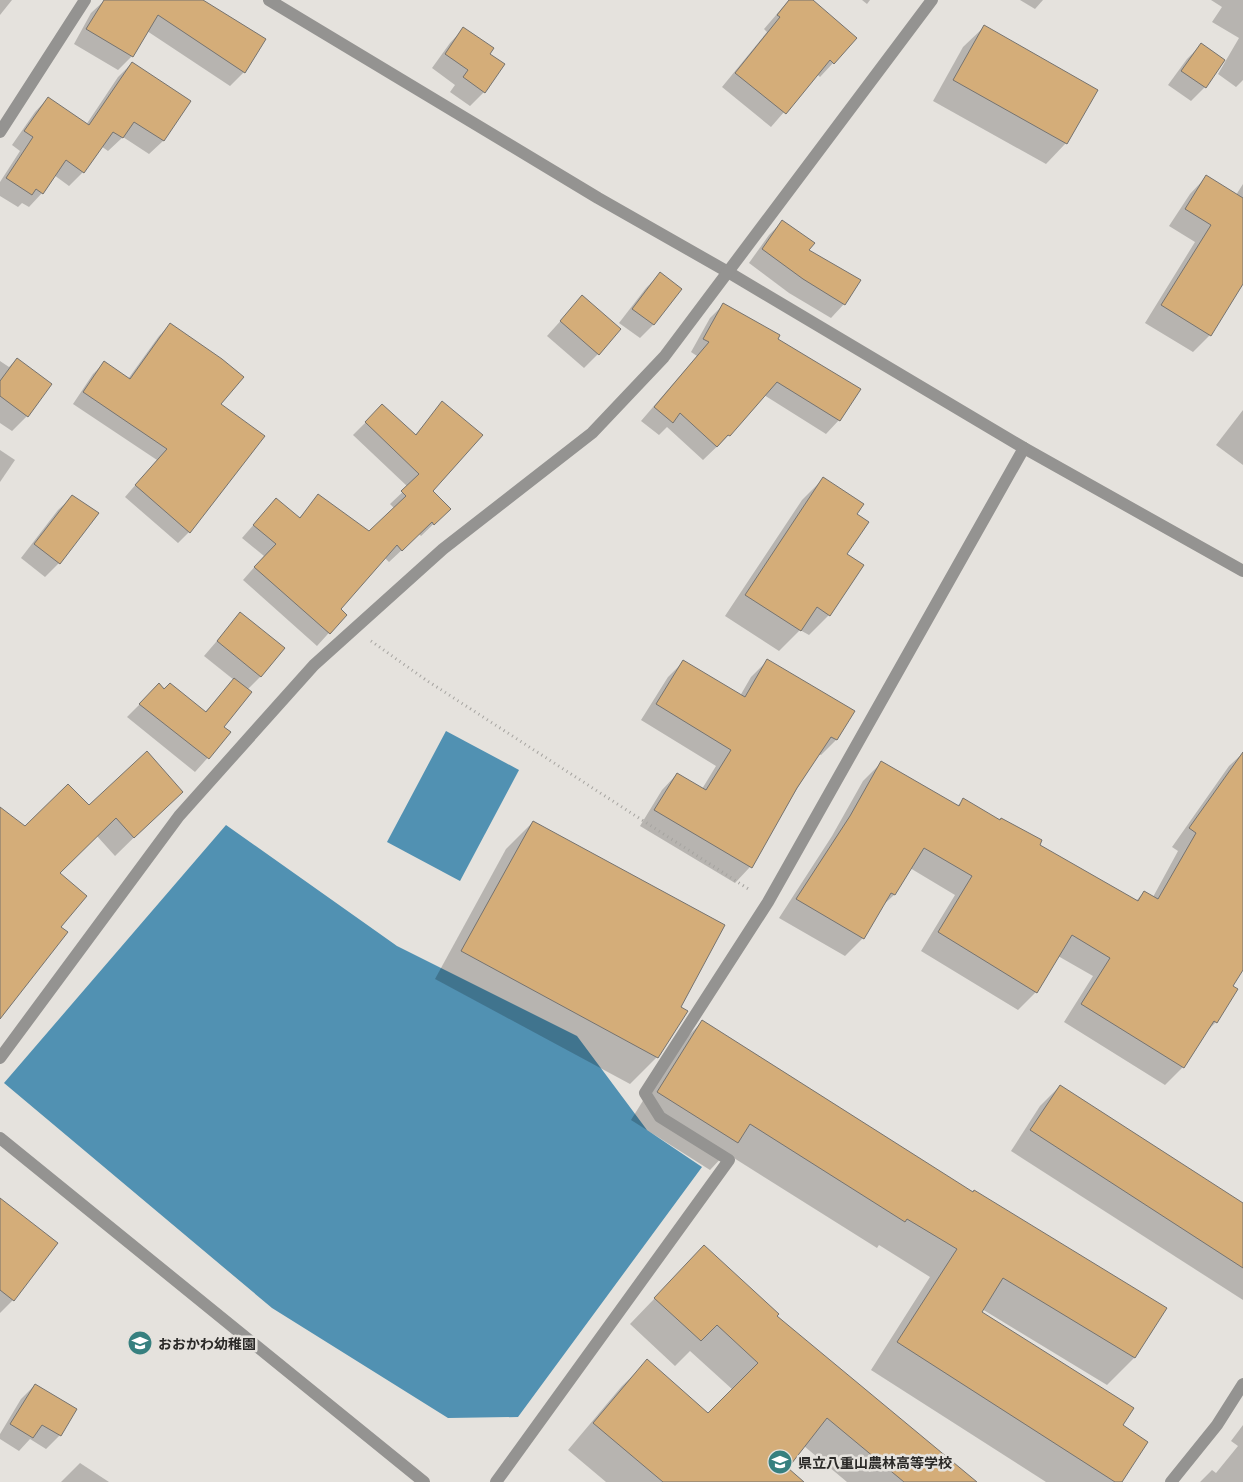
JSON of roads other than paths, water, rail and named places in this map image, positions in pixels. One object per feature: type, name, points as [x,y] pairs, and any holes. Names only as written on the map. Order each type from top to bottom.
[{"type":"street","points":[[0,132],[85,0]]},
{"type":"street","points":[[269,0],[589,192],[728,272],[1024,448],[1243,571]]},
{"type":"street","points":[[0,1058],[179,816],[314,665],[443,548],[592,433],[664,357],[932,0]]},
{"type":"street","points":[[496,1482],[729,1160],[660,1117],[645,1093],[768,902],[1024,448]]},
{"type":"street","points":[[0,1138],[424,1482]]},
{"type":"street","points":[[1171,1482],[1217,1424],[1243,1384]]},
{"type":"water","points":[[446,731],[519,770],[460,881],[387,842]]},
{"type":"water","points":[[226,825],[397,946],[577,1036],[647,1130],[702,1167],[518,1417],[448,1418],[272,1308],[4,1083]]},
{"type":"place","name":"おおかわ幼稚園","points":[[140,1343]]},
{"type":"place","name":"県立八重山農林高等学校","points":[[780,1462]]}]
